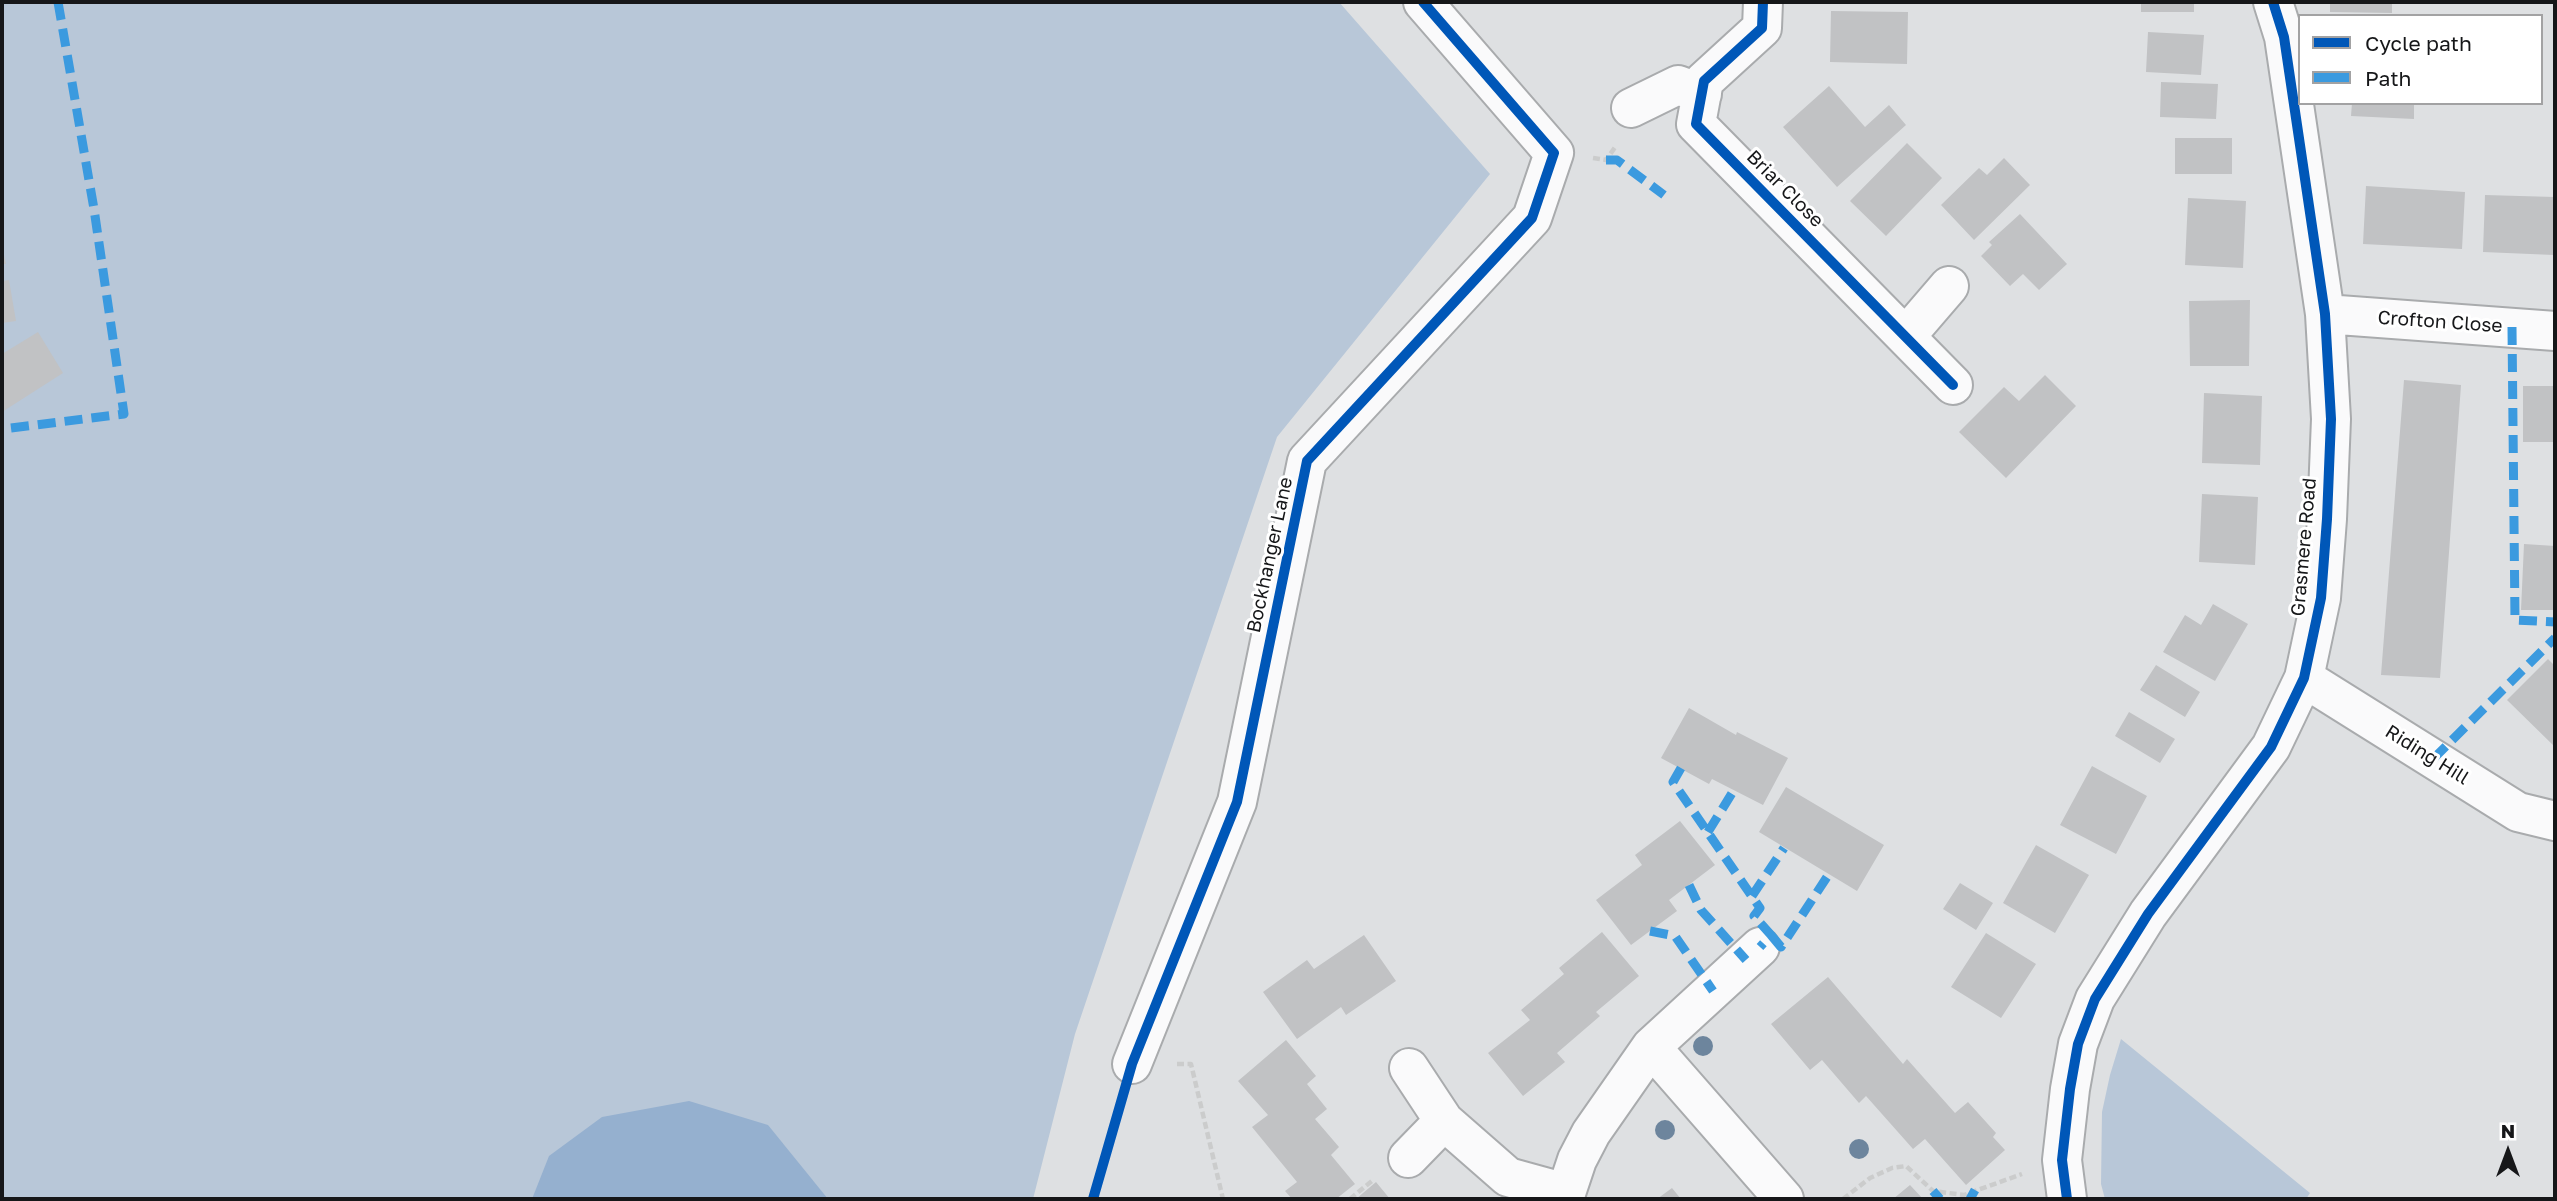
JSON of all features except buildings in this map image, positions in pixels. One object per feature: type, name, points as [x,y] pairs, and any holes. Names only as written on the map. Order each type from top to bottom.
[{"type":"street","name":"Bockhanger Lane","points":[[1132,1064],[1237,802],[1307,461],[1531,218],[1554,153],[1423,2]]},
{"type":"street","name":"Briar Close","points":[[1763,2],[1762,28],[1704,80],[1696,124],[1906,335],[1952,385]]},
{"type":"street","name":"Grasmere Road","points":[[2067,1199],[2062,1160],[2070,1089],[2078,1044],[2095,999],[2148,914],[2271,747],[2304,678],[2321,598],[2328,519],[2331,419],[2325,314],[2284,37],[2273,2]]},
{"type":"street","points":[[1630,108],[1678,85],[1702,94]]},
{"type":"street","points":[[1906,335],[1949,286]]},
{"type":"street","name":"Crofton Close","points":[[2325,314],[2555,331]]},
{"type":"street","name":"Riding Hill","points":[[2304,678],[2518,812],[2555,821]]},
{"type":"street","points":[[1409,1068],[1444,1121],[1508,1177],[1565,1196],[1577,1160],[1591,1133],[1651,1047],[1759,947]]},
{"type":"street","points":[[1651,1047],[1784,1199]]},
{"type":"street","points":[[1408,1157],[1444,1121]]},
{"type":"path","points":[[1132,1064],[1191,1064],[1223,1199]]},
{"type":"path","points":[[1843,1199],[1870,1178],[1892,1168],[1906,1166],[1933,1191],[1964,1195],[2062,1160]]},
{"type":"shaded area","points":[[2,2],[1339,2],[1490,174],[1277,437],[1075,1034],[1033,1199],[2,1199]]},
{"type":"shaded area","points":[[2121,1039],[2310,1193],[2306,1199],[2105,1199],[2101,1184],[2102,1112]]},
{"type":"water","points":[[689,1101],[768,1125],[828,1199],[532,1199],[549,1156],[602,1117]]},
{"type":"marked path","points":[[11,428],[124,414],[94,209],[58,2]]},
{"type":"marked path","points":[[1606,160],[1617,160],[1664,195]]},
{"type":"marked path","points":[[2512,327],[2515,620],[2555,622]]},
{"type":"marked path","points":[[2433,759],[2555,638]]},
{"type":"marked path","points":[[1681,768],[1673,782],[1760,908],[1754,916],[1771,935],[1760,947]]},
{"type":"marked path","points":[[1708,832],[1734,790]]},
{"type":"marked path","points":[[1752,896],[1784,848]]},
{"type":"marked path","points":[[1771,935],[1781,947],[1829,874]]},
{"type":"marked path","points":[[1689,885],[1701,910],[1746,960]]},
{"type":"marked path","points":[[1650,931],[1675,936],[1713,991]]},
{"type":"marked path","points":[[1970,1199],[1975,1190]]},
{"type":"marked path","points":[[1933,1191],[1940,1199]]},
{"type":"cycle path","points":[[1093,1199],[1132,1064],[1237,802],[1307,461],[1532,218],[1554,153],[1423,2]]},
{"type":"cycle path","points":[[1763,2],[1762,28],[1704,81],[1696,124],[1953,385]]},
{"type":"cycle path","points":[[2067,1199],[2062,1160],[2070,1089],[2078,1044],[2095,999],[2148,914],[2271,747],[2304,678],[2321,598],[2331,419],[2325,314],[2284,37],[2273,2]]}]
